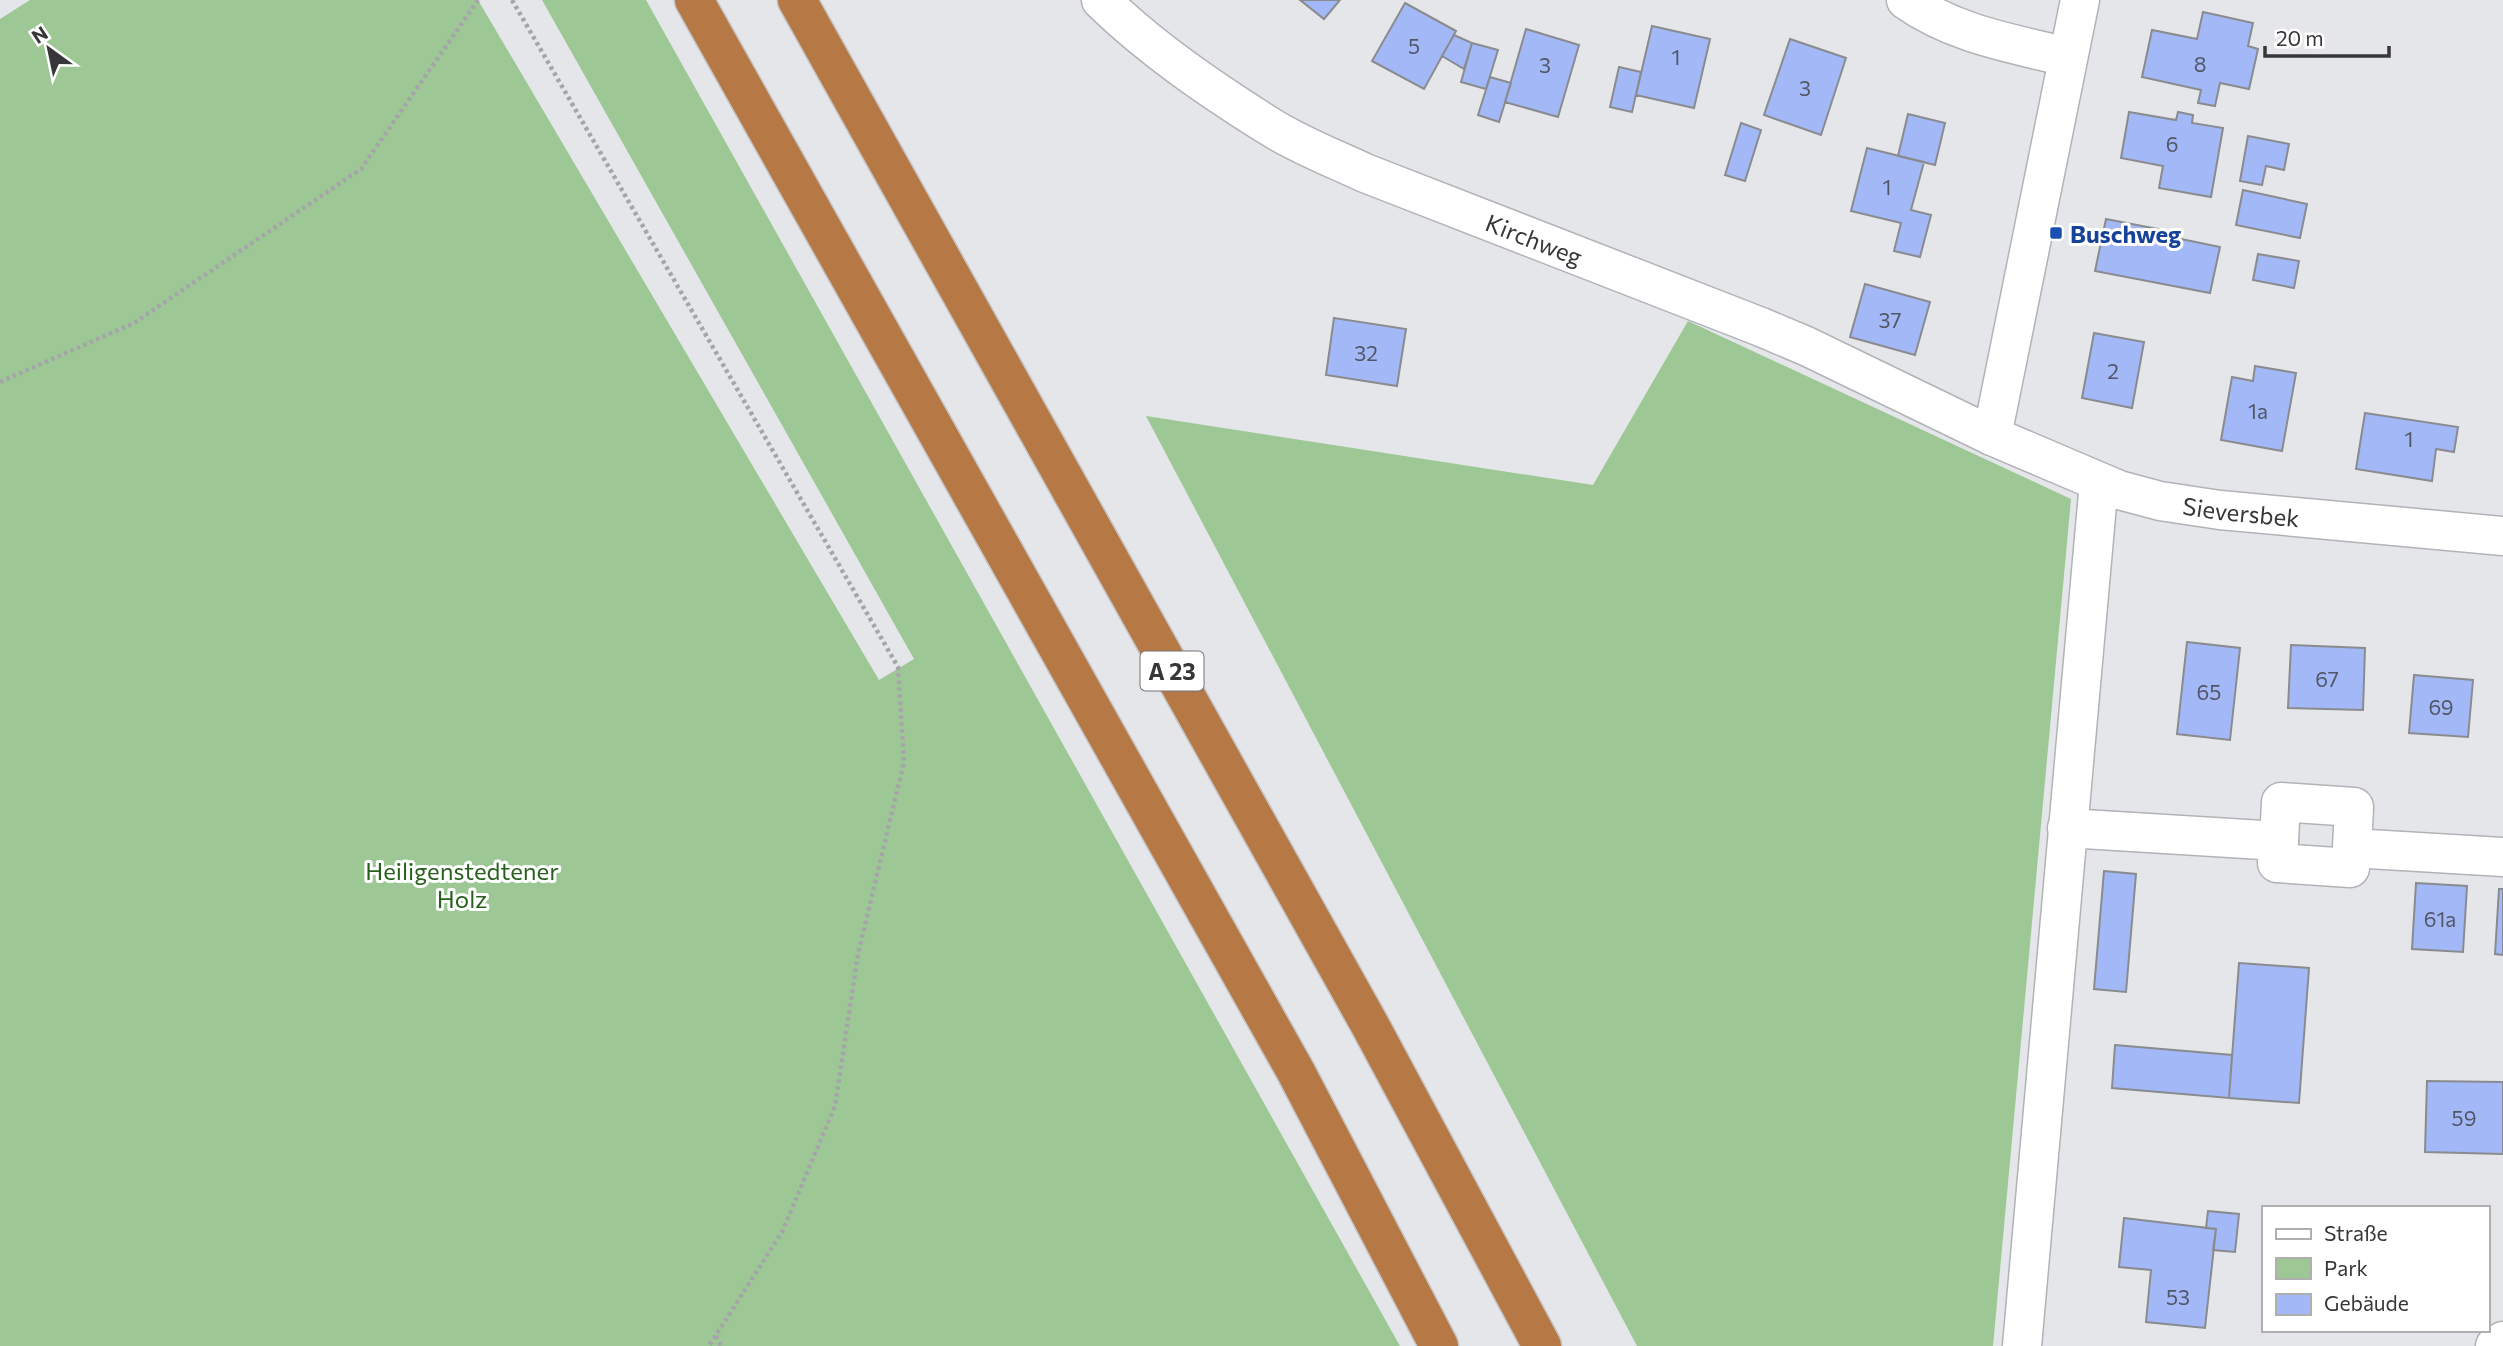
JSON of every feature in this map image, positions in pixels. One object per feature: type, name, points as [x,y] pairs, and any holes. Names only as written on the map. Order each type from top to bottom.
[{"type":"highway","points":[[694,0],[1296,1072],[1439,1346]]},
{"type":"highway","name":"A 23","points":[[797,0],[1364,1015],[1542,1346]]},
{"type":"street","name":"Kirchweg","points":[[1101,0],[1159,49],[1200,79],[1269,126],[1303,145],[1365,173],[1773,331],[1992,436]]},
{"type":"street","points":[[1906,0],[1924,13],[1960,29],[2067,57]]},
{"type":"street","points":[[1992,436],[2080,0]]},
{"type":"street","name":"Sieversbek","points":[[1992,436],[2119,490],[2160,501],[2220,510],[2503,536]]},
{"type":"street","points":[[2022,1346],[2099,482]]},
{"type":"street","points":[[2281,803],[2354,807],[2352,848],[2350,868],[2277,863],[2281,803]]},
{"type":"street","points":[[2067,828],[2279,841]]},
{"type":"street","points":[[2352,848],[2503,857]]},
{"type":"street","points":[[2495,1346],[2503,1341]]},
{"type":"path","points":[[0,382],[134,323],[361,169],[478,0]]},
{"type":"path","points":[[512,0],[898,667],[904,762],[858,954],[835,1106],[782,1232],[709,1346]]},
{"type":"path","points":[[716,1336],[716,1346]]},
{"type":"path","points":[[716,1336],[721,1346]]},
{"type":"green space","name":"Heiligenstedtener Holz","points":[[30,0],[478,0],[879,680],[914,659],[542,0],[646,0],[1400,1346],[0,1346],[0,19]]},
{"type":"green space","points":[[1688,321],[2071,499],[1993,1346],[1637,1346],[1146,416],[1593,485]]},
{"type":"building","points":[[1300,0],[1340,0],[1324,19]]},
{"type":"building","points":[[1405,3],[1456,31],[1424,89],[1372,61]]},
{"type":"building","points":[[2203,12],[2253,23],[2248,46],[2258,49],[2249,89],[2220,83],[2215,106],[2198,103],[2201,90],[2142,77],[2152,30],[2197,39]]},
{"type":"building","points":[[1652,26],[1710,39],[1694,108],[1636,95]]},
{"type":"building","points":[[1526,29],[1579,45],[1558,117],[1505,102]]},
{"type":"building","points":[[1454,35],[1472,43],[1464,69],[1442,56]]},
{"type":"building","points":[[1790,39],[1846,58],[1821,135],[1764,115]]},
{"type":"building","points":[[1472,43],[1498,50],[1486,89],[1461,82]]},
{"type":"building","points":[[1619,67],[1641,72],[1632,112],[1610,107]]},
{"type":"building","points":[[1490,77],[1511,83],[1499,122],[1478,115]]},
{"type":"building","points":[[2129,112],[2176,120],[2178,112],[2193,115],[2192,123],[2223,128],[2211,197],[2159,188],[2163,166],[2121,158]]},
{"type":"building","points":[[1908,114],[1945,123],[1935,165],[1898,156]]},
{"type":"building","points":[[1741,123],[1761,130],[1745,181],[1725,175]]},
{"type":"building","points":[[2248,136],[2289,144],[2284,170],[2266,166],[2262,185],[2240,181]]},
{"type":"building","points":[[1867,148],[1924,162],[1911,210],[1931,215],[1920,257],[1894,251],[1901,223],[1851,211]]},
{"type":"building","points":[[2243,190],[2307,204],[2300,238],[2236,225]]},
{"type":"building","points":[[2106,219],[2158,229],[2157,234],[2220,247],[2210,293],[2095,271]]},
{"type":"building","points":[[2258,254],[2299,261],[2294,288],[2253,280]]},
{"type":"building","points":[[1865,284],[1930,302],[1915,355],[1850,337]]},
{"type":"building","points":[[1334,318],[1406,329],[1397,386],[1326,375]]},
{"type":"building","points":[[2094,333],[2144,342],[2132,408],[2082,398]]},
{"type":"building","points":[[2255,366],[2296,373],[2282,451],[2221,440],[2232,377],[2253,381]]},
{"type":"building","points":[[2365,413],[2458,427],[2454,452],[2436,449],[2432,481],[2356,469]]},
{"type":"building","points":[[2187,642],[2240,648],[2230,740],[2177,734]]},
{"type":"building","points":[[2291,645],[2365,648],[2363,710],[2288,708]]},
{"type":"building","points":[[2414,675],[2473,680],[2468,737],[2409,733]]},
{"type":"building","points":[[2104,871],[2136,874],[2126,992],[2094,989]]},
{"type":"building","points":[[2416,883],[2467,886],[2463,952],[2412,949]]},
{"type":"building","points":[[2499,889],[2503,889],[2503,955],[2495,954]]},
{"type":"building","points":[[2239,963],[2309,968],[2299,1103],[2229,1098]]},
{"type":"building","points":[[2115,1045],[2232,1055],[2229,1098],[2112,1088]]},
{"type":"building","points":[[2427,1081],[2503,1082],[2503,1154],[2425,1152]]},
{"type":"building","points":[[2208,1211],[2239,1214],[2235,1252],[2213,1250],[2216,1229],[2206,1228]]},
{"type":"building","points":[[2124,1218],[2216,1229],[2205,1328],[2146,1322],[2151,1270],[2119,1267]]},
{"type":"place","name":"Buschweg","points":[[2056,233]]}]
